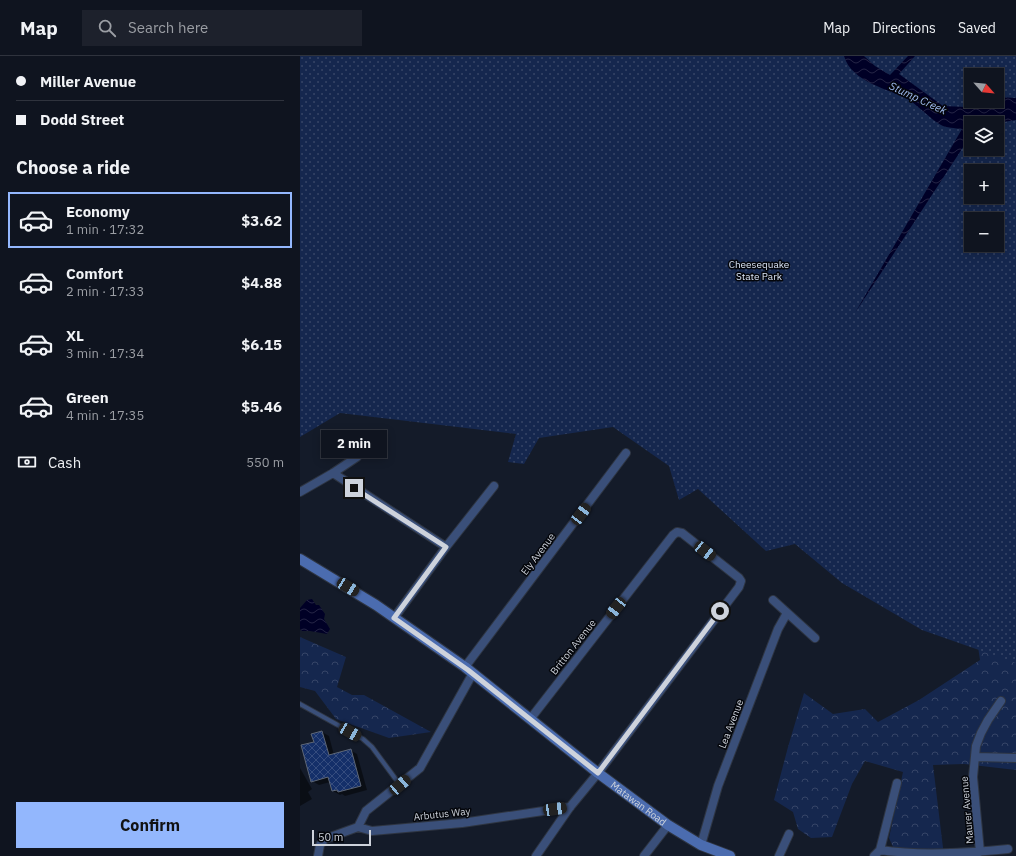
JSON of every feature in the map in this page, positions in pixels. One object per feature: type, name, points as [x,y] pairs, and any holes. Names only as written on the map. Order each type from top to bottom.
[{"type":"main road","name":"Matawan Road","points":[[300,559],[376,605],[469,670],[598,773],[668,825],[701,845],[730,856]]},
{"type":"street","name":"Ely Avenue","points":[[358,827],[366,811],[420,768],[469,670],[626,453]]},
{"type":"street","points":[[300,492],[357,457]]},
{"type":"street","points":[[333,473],[446,547]]},
{"type":"street","points":[[394,618],[446,547],[494,486]]},
{"type":"street","name":"Britton Avenue","points":[[531,718],[673,535],[677,532],[682,533],[739,578],[741,582],[739,587],[598,773]]},
{"type":"street","points":[[773,600],[815,638]]},
{"type":"street","name":"Lea Avenue","points":[[701,845],[718,786],[778,629],[787,613]]},
{"type":"street","name":"Maurer Avenue","points":[[980,852],[973,777],[976,746],[981,733],[1001,702]]},
{"type":"street","points":[[975,757],[1016,758]]},
{"type":"street","points":[[536,856],[570,807],[598,773]]},
{"type":"street","points":[[897,783],[877,853],[936,855],[1008,849]]},
{"type":"street","name":"Arbutus Way","points":[[358,827],[372,831],[462,823],[570,807]]},
{"type":"street","points":[[644,856],[668,825]]},
{"type":"street","points":[[318,856],[320,844],[325,839],[358,827]]},
{"type":"street","points":[[779,856],[788,834]]},
{"type":"lane","points":[[300,704],[363,739],[372,747],[400,785]]},
{"type":"green space","name":"Cheesequake State Park","points":[[300,56],[1016,56],[1016,663],[922,630],[842,583],[795,544],[766,551],[698,489],[679,500],[669,466],[613,427],[539,438],[524,464],[508,462],[516,434],[340,413],[300,437]]},
{"type":"green space","points":[[1016,547],[1016,770],[964,764],[933,765],[944,856],[897,856],[889,838],[903,772],[865,761],[852,784],[832,837],[811,838],[798,829],[793,812],[774,800],[804,693],[833,714],[865,709],[878,722],[919,700],[980,660],[974,620]]},
{"type":"green space","points":[[300,637],[346,657],[337,687],[352,695],[364,695],[431,732],[389,738],[336,719],[315,691],[300,687]]},
{"type":"water","name":"Stump Creek","points":[[844,56],[864,56],[875,66],[890,75],[908,56],[915,56],[899,74],[943,106],[964,108],[1004,108],[1004,97],[1016,98],[1016,120],[1004,122],[1004,116],[964,116],[964,146],[855,313],[962,129],[941,125],[909,100],[863,79],[848,65]]},
{"type":"water","points":[[312,599],[316,605],[319,605],[325,614],[324,619],[330,629],[327,634],[302,631],[300,629],[300,608],[307,600]]},
{"type":"building","points":[[322,731],[329,755],[351,749],[361,786],[338,792],[337,790],[332,791],[328,777],[311,782],[301,745],[314,742],[311,734]]},
{"type":"route","points":[[354,488],[446,547],[394,618],[468,670],[531,718],[598,773],[720,611]]}]
